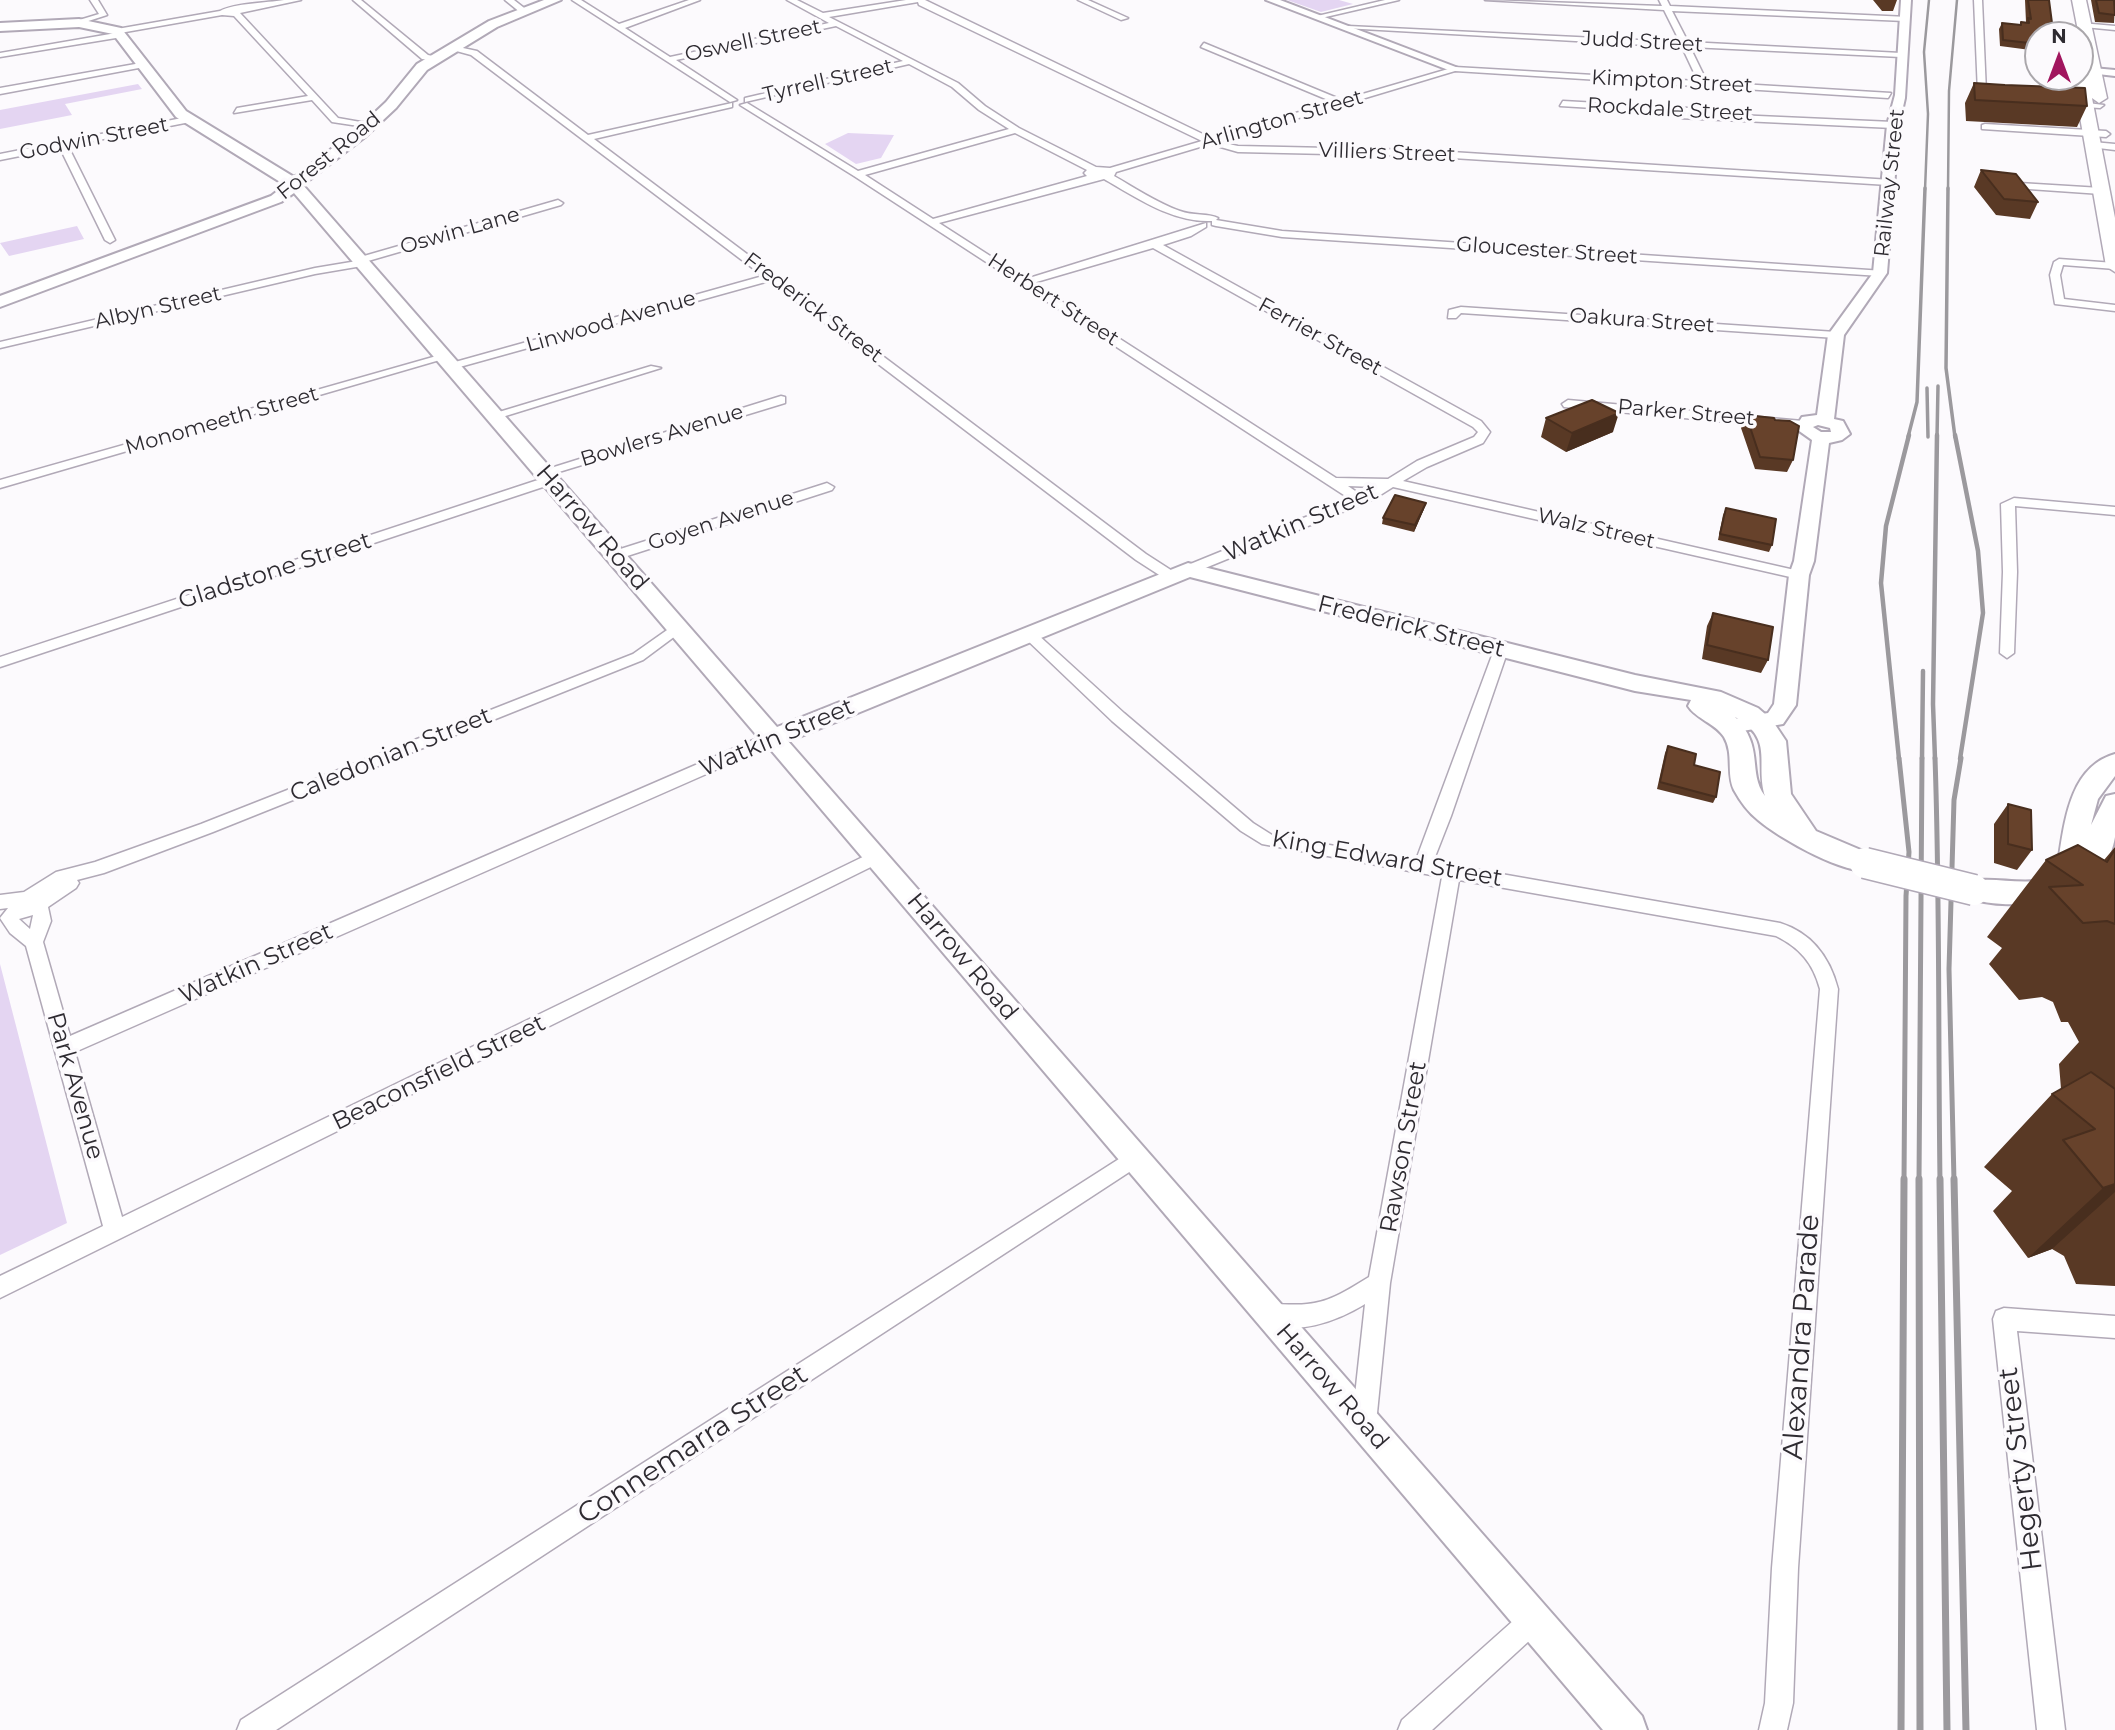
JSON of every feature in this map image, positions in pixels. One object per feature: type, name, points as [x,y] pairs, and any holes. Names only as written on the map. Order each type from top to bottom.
[{"type":"highway","points":[[2070,1],[2076,21]]},
{"type":"highway","points":[[2091,91],[2103,141],[2113,165]]},
{"type":"highway","points":[[2103,141],[2106,197],[2115,266]]},
{"type":"main road","name":"Forest Road","points":[[0,302],[251,211],[276,199],[364,130],[391,105],[414,73],[452,47],[524,11],[555,0]]},
{"type":"main road","points":[[0,27],[79,23],[118,33]]},
{"type":"main road","name":"Harrow Road","points":[[118,33],[187,120],[285,177],[294,186],[360,258],[773,738]]},
{"type":"main road","name":"Watkin Street","points":[[773,738],[1031,636],[1180,573]]},
{"type":"main road","name":"Frederick Street","points":[[1180,573],[1634,683],[1706,697],[1733,706],[1758,721]]},
{"type":"main road","name":"Frederick Street","points":[[1634,683],[1699,706],[1717,714],[1731,726]]},
{"type":"main road","points":[[1758,721],[1773,741],[1777,791],[1781,800],[1801,823],[1804,834]]},
{"type":"main road","points":[[1731,726],[1742,750],[1746,788],[1757,805],[1775,821],[1833,851],[1864,863],[1974,890],[2011,895],[2030,894],[2069,880],[2082,870],[2096,852],[2105,822],[2115,803]]},
{"type":"main road","points":[[2069,880],[2082,803],[2099,774],[2115,763]]},
{"type":"street","points":[[79,23],[103,15],[94,0]]},
{"type":"street","points":[[223,0],[236,10],[312,98],[335,120],[333,124],[340,131],[364,130]]},
{"type":"street","points":[[0,55],[297,0]]},
{"type":"street","points":[[357,0],[425,57],[434,59]]},
{"type":"street","points":[[509,0],[524,11]]},
{"type":"street","name":"Herbert Street","points":[[576,0],[738,103],[858,174],[1359,499]]},
{"type":"street","points":[[619,27],[696,0]]},
{"type":"street","points":[[791,0],[955,85],[982,108],[1016,130],[1093,173]]},
{"type":"street","name":"Oswell Street","points":[[821,16],[920,0]]},
{"type":"street","name":"Villiers Street","points":[[920,0],[1208,141],[1238,149],[1378,151],[1888,182]]},
{"type":"street","points":[[1082,0],[1124,18]]},
{"type":"street","points":[[1271,0],[1455,69]]},
{"type":"street","points":[[1321,18],[1395,0]]},
{"type":"street","points":[[1489,0],[1665,4],[1905,19]]},
{"type":"street","name":"Railway Street","points":[[1758,721],[1775,719],[1785,705],[1799,575],[1804,561],[1836,335],[1880,273],[1906,0]]},
{"type":"street","points":[[1978,0],[1982,95],[1996,100]]},
{"type":"street","points":[[2051,0],[2070,1]]},
{"type":"street","points":[[1665,4],[1704,84]]},
{"type":"street","name":"Oswell Street","points":[[670,59],[835,23]]},
{"type":"street","points":[[2094,29],[2115,28]]},
{"type":"street","name":"Judd Street","points":[[1352,29],[1901,55]]},
{"type":"street","points":[[1204,44],[1340,102]]},
{"type":"street","name":"Frederick Street","points":[[452,47],[474,53],[1141,557],[1180,573]]},
{"type":"street","name":"Tyrrell Street","points":[[587,138],[909,62]]},
{"type":"street","points":[[0,91],[141,65]]},
{"type":"street","name":"Arlington Street","points":[[1109,174],[1208,141],[1455,69]]},
{"type":"street","name":"Kimpton Street","points":[[1455,69],[1895,95]]},
{"type":"street","points":[[2094,74],[2115,73]]},
{"type":"street","points":[[237,111],[312,98]]},
{"type":"street","points":[[2061,103],[2094,105]]},
{"type":"street","name":"Rockdale Street","points":[[1563,104],[1765,115],[1777,119]]},
{"type":"street","name":"Rockdale Street","points":[[1678,115],[1893,125]]},
{"type":"street","name":"Godwin Street","points":[[0,158],[187,120]]},
{"type":"street","points":[[1985,127],[2103,141]]},
{"type":"street","points":[[858,174],[1016,130]]},
{"type":"street","points":[[63,145],[110,240]]},
{"type":"street","points":[[932,222],[1093,173],[1109,174],[1175,213],[1199,222],[1197,230],[1027,282]]},
{"type":"street","points":[[1992,185],[2106,197]]},
{"type":"street","name":"Oswin Lane","points":[[360,258],[558,203]]},
{"type":"street","name":"Gloucester Street","points":[[1199,222],[1282,234],[1880,273]]},
{"type":"street","name":"Ferrier Street","points":[[1154,244],[1466,418],[1484,432]]},
{"type":"street","name":"Albyn Street","points":[[0,345],[360,258]]},
{"type":"street","points":[[2115,266],[2059,262],[2055,275],[2059,302],[2115,308]]},
{"type":"street","name":"Linwood Avenue","points":[[448,362],[771,277]]},
{"type":"street","name":"Oakura Street","points":[[1452,316],[1453,312],[1461,310],[1527,313],[1836,335]]},
{"type":"street","name":"Monomeeth Street","points":[[0,484],[448,362]]},
{"type":"street","points":[[495,415],[655,368]]},
{"type":"street","name":"Bowlers Avenue","points":[[547,476],[781,400]]},
{"type":"street","name":"Parker Street","points":[[1568,404],[1803,425]]},
{"type":"street","points":[[1803,425],[1810,433],[1823,429]]},
{"type":"street","name":"Watkin Street","points":[[1180,573],[1394,483],[1422,464],[1479,440],[1484,432]]},
{"type":"street","name":"Gladstone Street","points":[[0,662],[547,476]]},
{"type":"street","name":"Walz Street","points":[[1332,482],[1394,483],[1799,575]]},
{"type":"street","name":"Goyen Avenue","points":[[616,555],[827,487]]},
{"type":"street","points":[[2007,653],[2009,503],[2115,511]]},
{"type":"street","name":"Caledonian Street","points":[[3,912],[34,902],[98,868],[219,823],[638,657],[677,628]]},
{"type":"street","name":"King Edward Street","points":[[1031,636],[1118,717],[1257,834],[1280,844],[1780,930],[1810,948]]},
{"type":"street","points":[[1422,867],[1443,816],[1501,650]]},
{"type":"street","points":[[1731,726],[1758,721]]},
{"type":"street","name":"Watkin Street","points":[[66,1047],[773,738]]},
{"type":"street","name":"Harrow Road","points":[[773,738],[1628,1730]]},
{"type":"street","name":"Beaconsfield Street","points":[[0,1287],[795,900],[877,857]]},
{"type":"street","name":"Rawson Street","points":[[1364,1423],[1379,1283],[1452,872]]},
{"type":"street","name":"Park Avenue","points":[[34,902],[44,921],[34,942]]},
{"type":"street","name":"Park Avenue","points":[[3,912],[16,928],[34,942],[66,1047],[115,1231]]},
{"type":"street","name":"Alexandra Parade","points":[[1773,1730],[1779,1703],[1785,1568],[1829,989],[1820,961],[1810,948]]},
{"type":"street","name":"Connemarra Street","points":[[251,1730],[1133,1158]]},
{"type":"street","points":[[1270,1315],[1306,1317],[1340,1308],[1379,1283]]},
{"type":"street","name":"Hegerty Street","points":[[2051,1730],[2004,1319],[2115,1327]]},
{"type":"street","points":[[1412,1730],[1532,1621]]},
{"type":"shaded area","points":[[1287,0],[1339,0],[1353,4],[1321,12]]},
{"type":"shaded area","points":[[138,84],[142,89],[65,104],[72,115],[0,129],[0,110]]},
{"type":"shaded area","points":[[848,133],[894,135],[881,158],[856,164],[825,144]]},
{"type":"shaded area","points":[[77,226],[84,239],[9,256],[0,243]]},
{"type":"shaded area","points":[[0,964],[67,1223],[0,1255]]},
{"type":"building","points":[[2028,0],[2049,0],[2052,21],[2029,21],[2028,18],[2031,19]]},
{"type":"building","points":[[2096,0],[2114,0],[2115,15],[2099,13]]},
{"type":"building","points":[[2021,22],[2024,22],[2024,42],[2003,40],[2002,23],[2021,25]]},
{"type":"building","points":[[1974,83],[2024,86],[2024,91],[2085,91],[2087,106],[1975,100]]},
{"type":"building","points":[[1981,170],[2016,174],[2038,202],[2004,199]]},
{"type":"building","points":[[1592,400],[1619,413],[1572,433],[1546,418]]},
{"type":"building","points":[[1746,415],[1790,421],[1799,426],[1793,460],[1760,457]]},
{"type":"building","points":[[1395,495],[1426,503],[1415,525],[1383,518]]},
{"type":"building","points":[[1726,508],[1776,519],[1772,545],[1720,534]]},
{"type":"building","points":[[1713,613],[1773,627],[1768,660],[1707,645]]},
{"type":"building","points":[[1668,746],[1696,754],[1694,765],[1720,772],[1716,797],[1660,782]]},
{"type":"building","points":[[2008,804],[2031,810],[2032,850],[2008,844]]},
{"type":"building","points":[[2078,845],[2107,862],[2115,849],[2115,924],[2107,921],[2083,923],[2049,887],[2083,885],[2046,860]]},
{"type":"building","points":[[2091,1072],[2115,1089],[2115,1184],[2103,1188],[2063,1140],[2095,1129],[2052,1094]]},
{"type":"railway","points":[[1925,190],[1928,114],[1924,52],[1929,0]]},
{"type":"railway","points":[[1948,190],[1949,91],[1957,0]]},
{"type":"railway","points":[[1908,437],[1917,402],[1925,188]]},
{"type":"railway","points":[[1948,188],[1946,368],[1955,437]]},
{"type":"railway","points":[[1937,437],[1938,386]]},
{"type":"railway","points":[[1927,388],[1928,437]]},
{"type":"railway","points":[[1899,759],[1881,583],[1886,526],[1909,435]]},
{"type":"railway","points":[[1935,759],[1933,704],[1937,435]]},
{"type":"railway","points":[[1955,435],[1978,551],[1983,613],[1960,759]]},
{"type":"railway","points":[[1922,759],[1923,671]]},
{"type":"railway","points":[[1899,758],[1909,852],[1906,896],[1904,1181]]},
{"type":"railway","points":[[1919,1181],[1922,758]]},
{"type":"railway","points":[[1935,758],[1940,1181]]},
{"type":"railway","points":[[1954,1181],[1949,969],[1954,800],[1961,758]]},
{"type":"railway","points":[[1901,1730],[1904,1179]]},
{"type":"railway","points":[[1940,1179],[1947,1730]]},
{"type":"railway","points":[[1954,1179],[1966,1730]]},
{"type":"railway","points":[[1919,1181],[1920,1730]]}]
